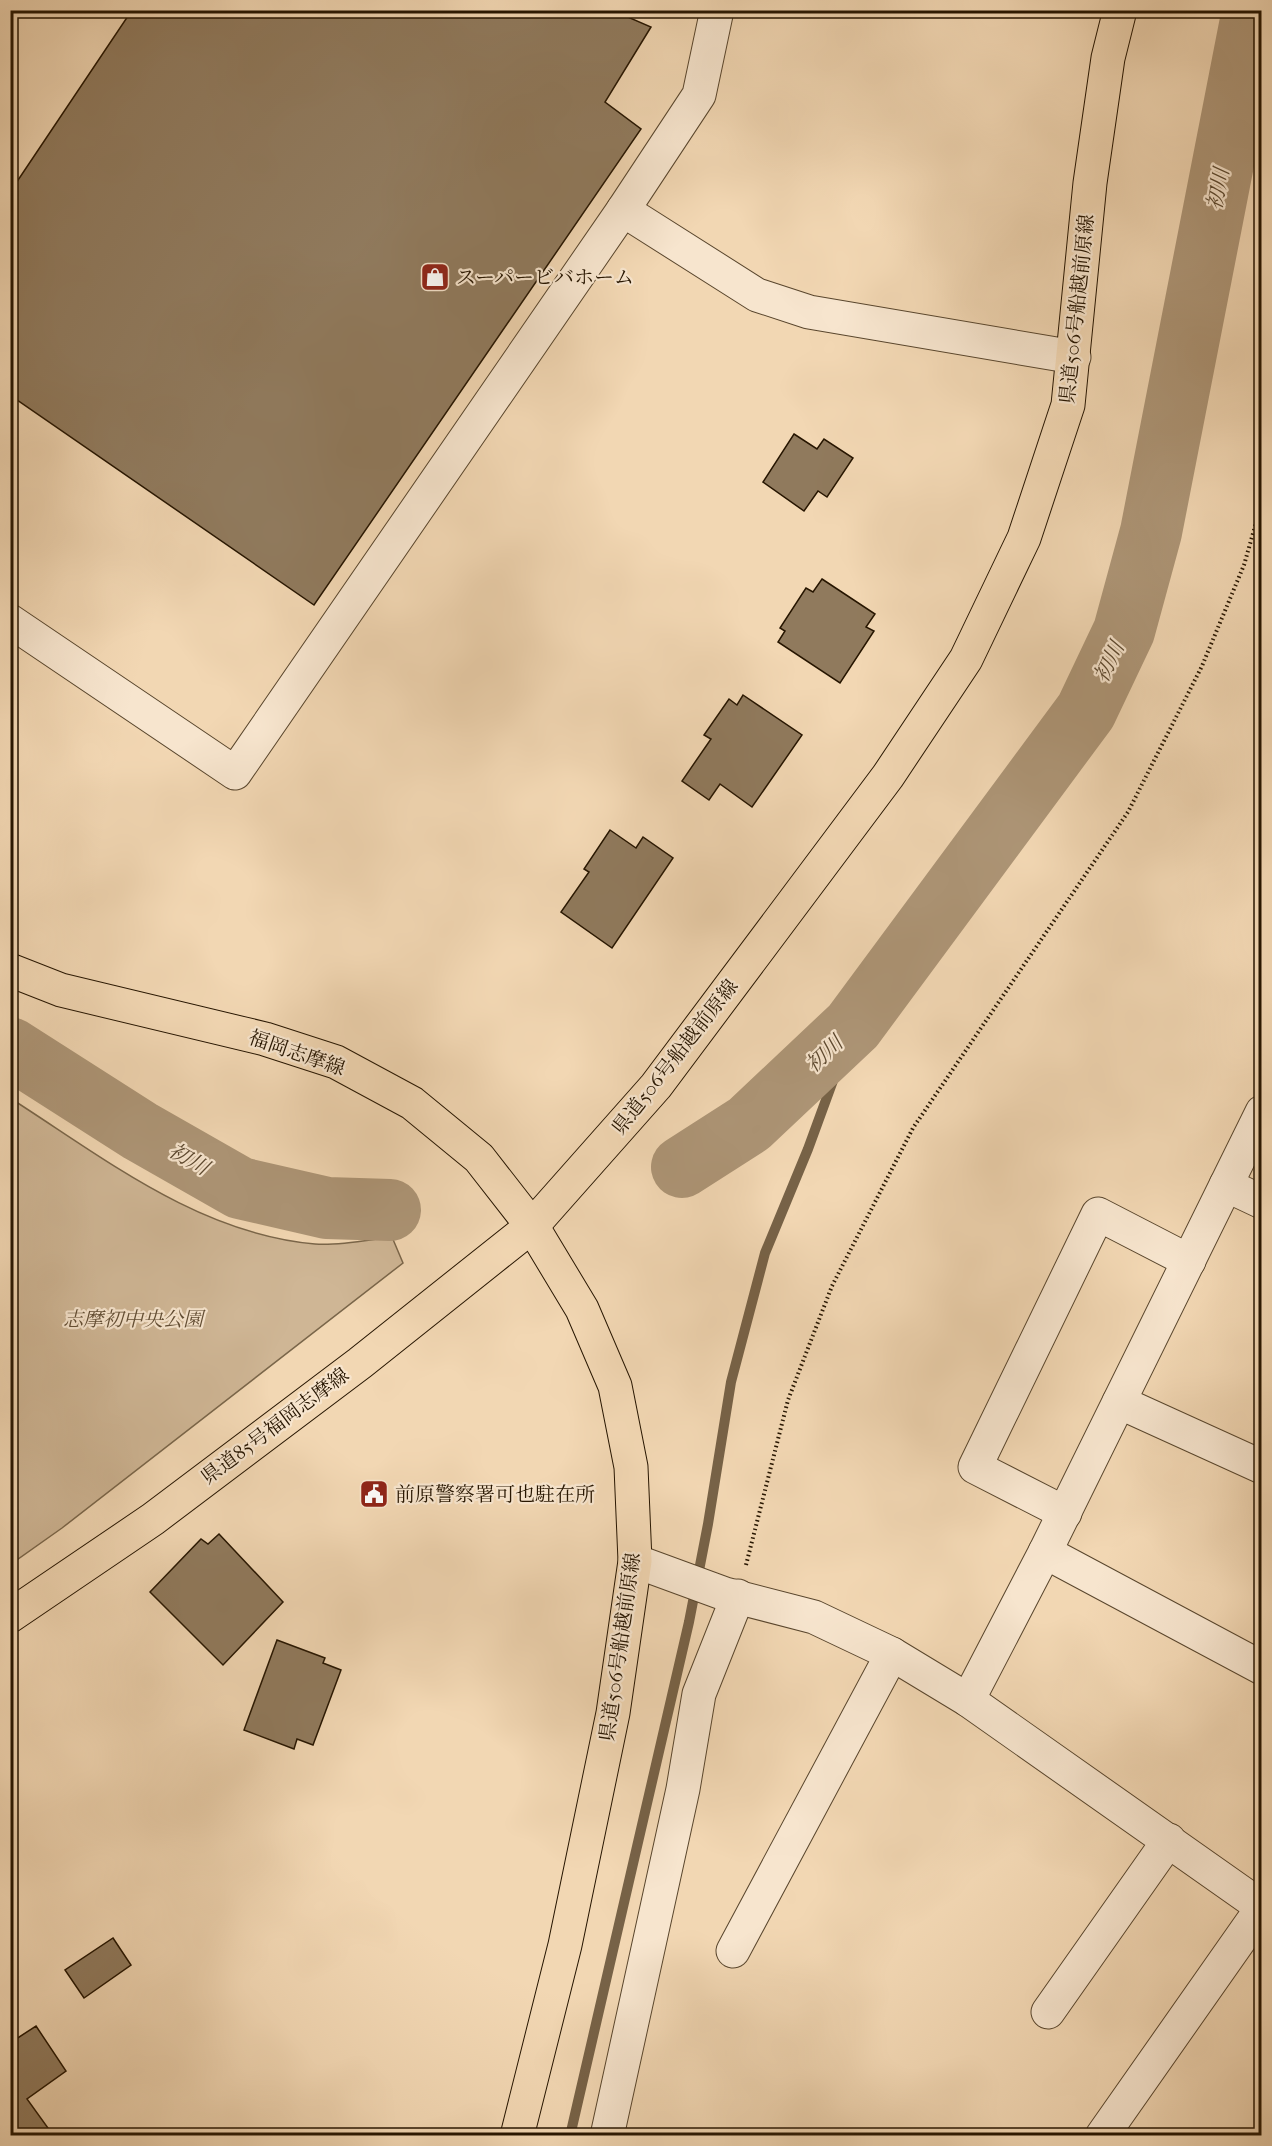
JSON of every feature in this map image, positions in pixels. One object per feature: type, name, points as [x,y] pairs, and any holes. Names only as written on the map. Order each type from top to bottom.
[{"type":"main road","name":"県道506号船越前原線","points":[[517,2136],[565,1945],[611,1724],[635,1561],[630,1467],[615,1386],[582,1309],[532,1226],[656,1086],[881,785],[966,659],[1024,538],[1068,405],[1090,183],[1108,58],[1120,10]]},
{"type":"main road","name":"福岡志摩線","points":[[10,970],[62,990],[265,1039],[336,1062],[412,1102],[471,1151],[532,1226]]},
{"type":"main road","name":"県道85号福岡志摩線","points":[[10,1616],[163,1511],[360,1363],[532,1226]]},
{"type":"street","points":[[10,621],[235,773],[623,210],[699,95],[717,10]]},
{"type":"street","points":[[623,210],[757,295],[809,312],[1074,357]]},
{"type":"street","points":[[969,1700],[1065,1513],[1262,1112]]},
{"type":"street","points":[[1226,1185],[1262,1202]]},
{"type":"street","points":[[1065,1513],[975,1467],[1098,1214],[1189,1261]]},
{"type":"street","points":[[1119,1402],[1262,1467]]},
{"type":"street","points":[[1045,1552],[1262,1668]]},
{"type":"street","points":[[635,1561],[732,1595],[814,1617],[892,1654],[969,1700],[1262,1908],[1102,2136]]},
{"type":"street","points":[[607,2136],[683,1790],[699,1694],[732,1595]]},
{"type":"street","points":[[733,1951],[892,1654]]},
{"type":"street","points":[[1048,2012],[1169,1840]]},
{"type":"path","points":[[732,1595],[788,1400],[832,1286],[913,1128],[1128,812],[1206,656],[1244,565],[1262,502]]},
{"type":"green space","name":"志摩初中央公園","points":[[10,1098],[117,1168],[192,1209],[232,1225],[272,1237],[315,1244],[392,1237],[403,1263],[62,1528],[11,1564]]},
{"type":"building","points":[[132,10],[626,10],[623,15],[651,27],[605,102],[641,129],[314,605],[10,395],[10,192]]},
{"type":"building","points":[[794,434],[817,449],[824,439],[853,458],[827,497],[818,491],[804,511],[763,482]]},
{"type":"building","points":[[822,579],[875,614],[866,627],[874,631],[840,683],[778,642],[785,631],[780,628],[806,588],[813,592]]},
{"type":"building","points":[[743,695],[802,735],[752,807],[720,784],[709,800],[682,781],[711,739],[704,735],[729,699],[737,705]]},
{"type":"building","points":[[610,830],[636,848],[643,837],[673,858],[612,948],[561,912],[589,872],[584,869]]},
{"type":"building","points":[[219,1534],[283,1602],[223,1665],[150,1592],[201,1539],[208,1544]]},
{"type":"building","points":[[277,1640],[325,1658],[323,1663],[341,1670],[313,1745],[297,1739],[294,1749],[244,1730]]},
{"type":"building","points":[[113,1938],[131,1965],[84,1998],[65,1970]]},
{"type":"building","points":[[36,2026],[66,2071],[27,2099],[48,2128],[37,2136],[10,2136],[10,2043]]},
{"type":"waterway","name":"初川","points":[[682,1167],[749,1124],[853,1026],[1086,711],[1124,631],[1151,532],[1253,10]]},
{"type":"waterway","points":[[570,2136],[689,1622],[708,1524],[731,1382],[765,1253],[808,1149],[853,1026]]},
{"type":"waterway","name":"初川","points":[[10,1048],[140,1131],[240,1188],[327,1208],[390,1210]]},
{"type":"place","name":"スーパービバホーム","points":[[435,277]]},
{"type":"place","name":"前原警察署可也駐在所","points":[[374,1494]]}]
